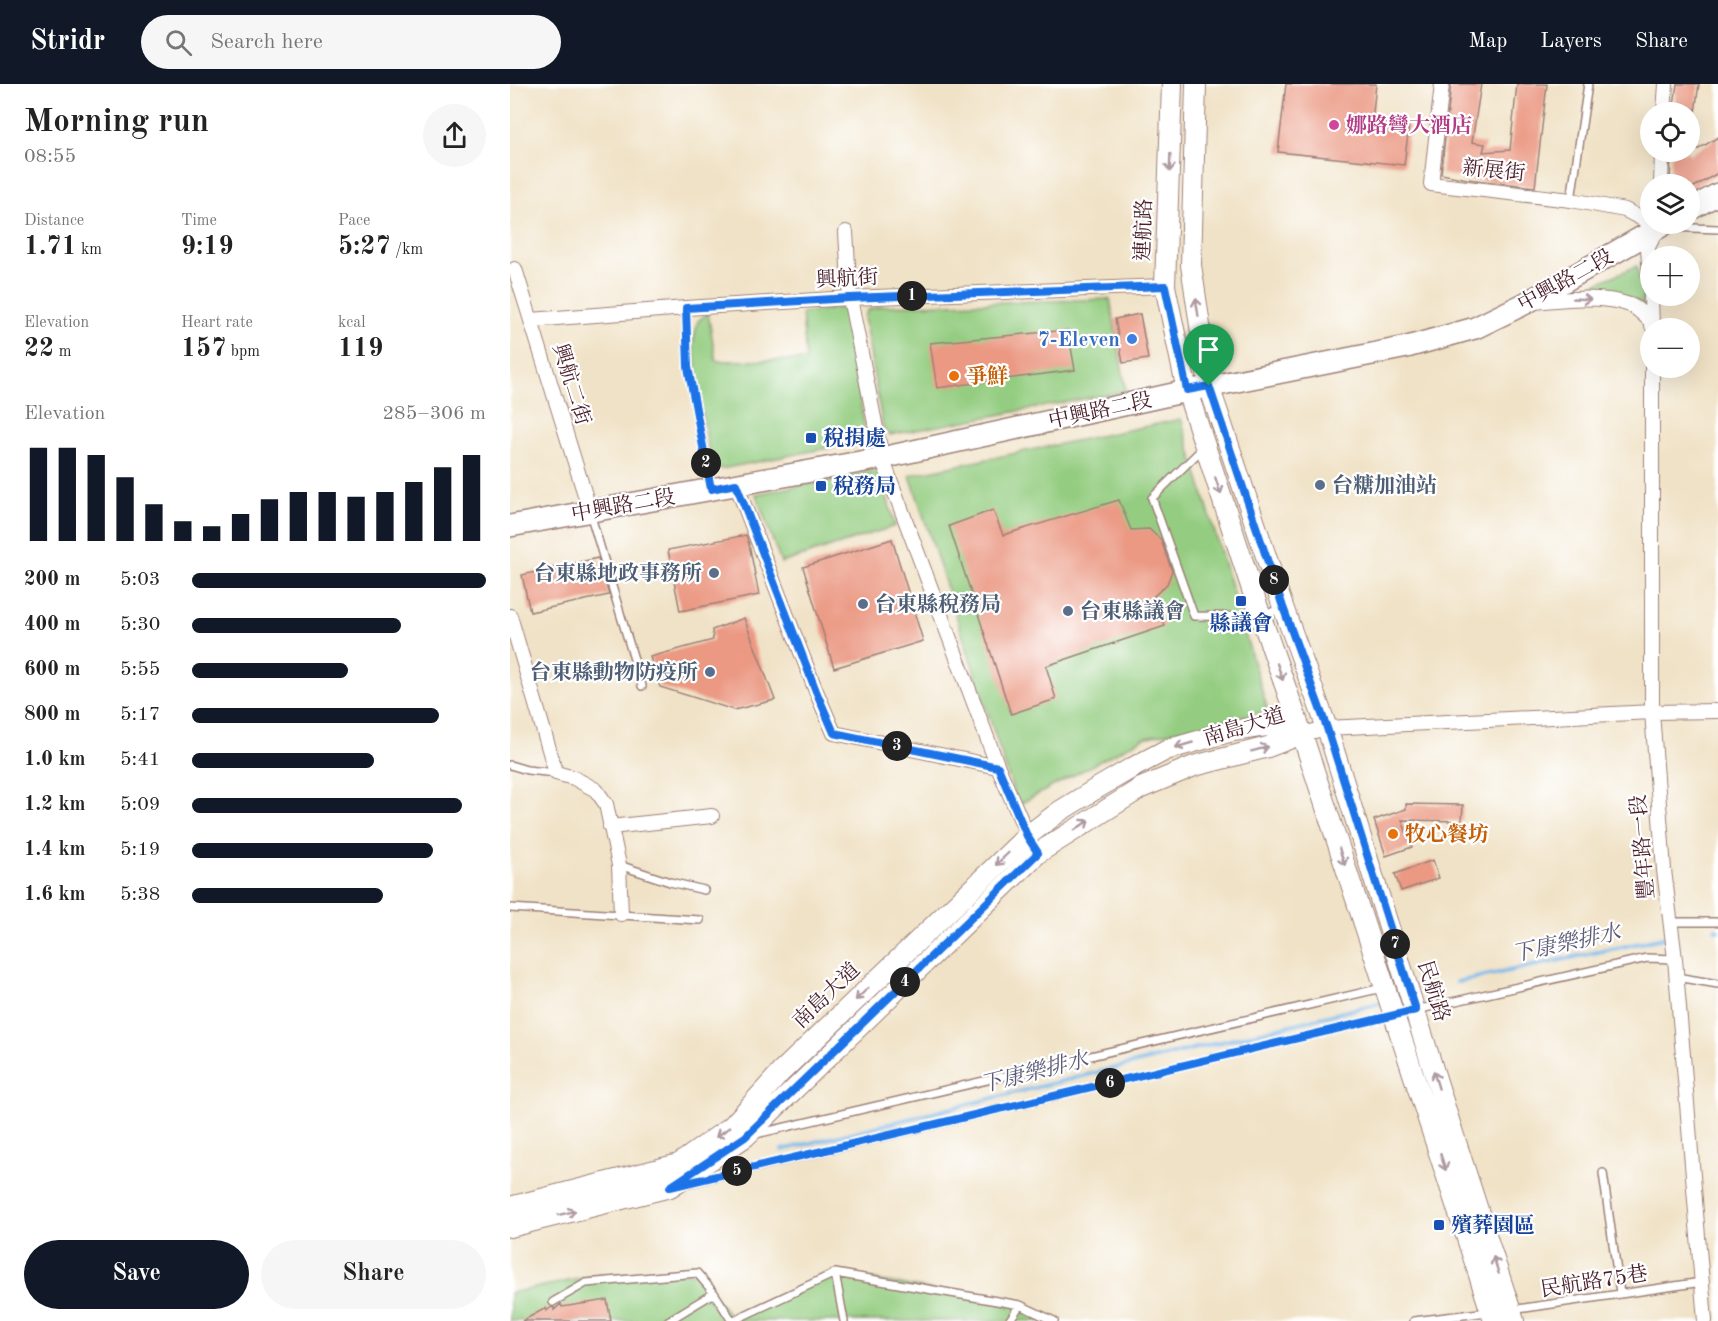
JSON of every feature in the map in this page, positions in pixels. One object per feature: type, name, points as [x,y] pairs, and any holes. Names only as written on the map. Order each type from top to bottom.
[{"type":"main road","points":[[1700,204],[1718,194]]},
{"type":"main road","name":"中興路二段","points":[[510,526],[882,458],[1187,390],[1407,347],[1475,328],[1524,304],[1640,234]]},
{"type":"street","name":"連航路","points":[[1172,84],[1165,286],[1187,390],[1261,617]]},
{"type":"street","points":[[1196,84],[1191,265],[1209,386],[1283,607]]},
{"type":"street","name":"新展街","points":[[1442,84],[1431,184],[1571,200],[1625,210],[1640,217]]},
{"type":"street","points":[[1665,102],[1666,84]]},
{"type":"street","points":[[1170,138],[1194,140]]},
{"type":"street","points":[[846,232],[850,298],[882,458],[998,767],[1027,836],[1038,853]]},
{"type":"street","name":"興航二街","points":[[515,269],[590,510]]},
{"type":"street","name":"興航街","points":[[531,320],[850,298],[1165,286]]},
{"type":"street","points":[[1524,304],[1566,298],[1608,301],[1631,305],[1645,318]]},
{"type":"street","name":"豐年路一段","points":[[1652,378],[1652,712],[1705,1321]]},
{"type":"street","points":[[736,484],[834,733],[998,767]]},
{"type":"street","name":"民航路","points":[[1283,607],[1327,728],[1416,1010],[1452,1130],[1502,1316]]},
{"type":"street","points":[[510,616],[556,773],[574,778],[596,790],[606,804],[619,865],[621,914]]},
{"type":"street","points":[[1261,617],[1302,734],[1394,1015],[1502,1316]]},
{"type":"street","points":[[1302,734],[1327,728],[1652,712],[1718,711]]},
{"type":"street","name":"南島大道","points":[[510,1207],[679,1164],[732,1126],[781,1072],[1027,836],[1094,790],[1166,750],[1233,731],[1266,726],[1302,734]]},
{"type":"street","name":"南島大道","points":[[510,1227],[670,1187],[745,1137],[1038,853],[1141,788],[1194,766],[1268,747],[1302,734]]},
{"type":"street","points":[[610,827],[712,816]]},
{"type":"lane","points":[[1571,200],[1588,84]]},
{"type":"lane","points":[[1700,228],[1718,229]]},
{"type":"lane","points":[[686,308],[688,367],[711,489]]},
{"type":"lane","points":[[1205,447],[1152,498],[1194,616],[1261,617],[1283,607]]},
{"type":"lane","points":[[590,510],[642,686]]},
{"type":"lane","points":[[510,765],[527,770],[556,773]]},
{"type":"lane","points":[[619,865],[670,882],[704,890]]},
{"type":"lane","points":[[510,908],[700,920]]},
{"type":"lane","points":[[1670,921],[1718,922]]},
{"type":"lane","points":[[670,1187],[1416,1010],[1647,958],[1675,959]]},
{"type":"lane","points":[[1676,977],[1718,984]]},
{"type":"lane","points":[[745,1137],[1385,987]]},
{"type":"lane","points":[[1603,1173],[1620,1293]]},
{"type":"lane","points":[[553,1302],[586,1283],[698,1273],[732,1321],[835,1273],[1020,1305],[1054,1321]]},
{"type":"lane","points":[[835,1273],[844,1321]]},
{"type":"lane","name":"民航路75巷","points":[[1414,1321],[1502,1316],[1620,1293],[1702,1282]]},
{"type":"lane","points":[[668,1321],[714,1293]]},
{"type":"lane","points":[[1009,1321],[1020,1305]]},
{"type":"green space","points":[[1637,266],[1640,303],[1576,292]]},
{"type":"green space","points":[[1110,299],[1126,391],[890,435],[883,428],[864,317],[868,310],[882,306]]},
{"type":"green space","points":[[840,308],[847,315],[865,431],[858,442],[721,469],[711,461],[698,391],[693,342],[698,321],[708,313],[716,361],[806,360],[802,313]]},
{"type":"green space","points":[[1181,419],[1268,711],[1143,738],[1018,805],[910,475]]},
{"type":"green space","points":[[880,470],[895,526],[781,563],[756,494]]},
{"type":"green space","points":[[697,1273],[733,1320],[835,1273],[1020,1305],[1054,1321],[510,1321],[510,1293],[598,1275]]},
{"type":"building","points":[[1286,84],[1376,84],[1372,122],[1409,126],[1404,165],[1278,152]]},
{"type":"building","points":[[1451,84],[1481,84],[1472,142],[1485,144],[1483,152],[1510,150],[1517,84],[1547,84],[1535,187],[1441,174]]},
{"type":"building","points":[[1677,84],[1699,84],[1696,102],[1674,102]]},
{"type":"building","points":[[1718,137],[1718,173],[1700,184],[1700,174],[1670,174],[1671,162],[1700,162],[1700,148]]},
{"type":"building","name":"7-Eleven","points":[[1140,314],[1148,359],[1123,363],[1115,319]]},
{"type":"building","points":[[1068,330],[1075,370],[937,388],[930,343]]},
{"type":"building","name":"台東縣議會","points":[[1119,500],[1131,530],[1149,529],[1161,540],[1172,571],[1167,584],[1154,596],[1165,626],[1046,666],[1056,699],[1011,714],[949,526],[993,510],[1003,535]]},
{"type":"building","name":"台東縣地政事務所","points":[[746,535],[759,595],[680,611],[668,550]]},
{"type":"building","name":"台東縣稅務局","points":[[892,539],[923,641],[834,668],[803,567]]},
{"type":"building","points":[[598,558],[609,595],[530,612],[522,575]]},
{"type":"building","name":"台東縣動物防疫所","points":[[744,618],[775,700],[734,710],[660,687],[650,657],[713,640],[712,630]]},
{"type":"building","points":[[1406,804],[1463,805],[1462,821],[1402,820],[1412,847],[1386,856],[1374,820],[1406,809]]},
{"type":"building","points":[[1433,860],[1439,878],[1401,891],[1395,874]]},
{"type":"building","points":[[607,1300],[611,1321],[522,1321],[546,1308],[546,1311],[552,1307],[554,1310],[561,1304],[562,1307]]},
{"type":"waterway","name":"下康樂排水","points":[[1457,982],[1668,937]]},
{"type":"waterway","name":"下康樂排水","points":[[782,1150],[1384,1002]]},
{"type":"place","name":"娜路彎大酒店","points":[[1334,125]]},
{"type":"place","name":"7-Eleven","points":[[1132,339]]},
{"type":"place","name":"爭鮮","points":[[954,376]]},
{"type":"place","name":"稅捐處","points":[[811,438]]},
{"type":"place","name":"台糖加油站","points":[[1320,485]]},
{"type":"place","name":"稅務局","points":[[821,486]]},
{"type":"place","name":"台東縣地政事務所","points":[[714,573]]},
{"type":"place","name":"縣議會","points":[[1241,601]]},
{"type":"place","name":"台東縣稅務局","points":[[863,604]]},
{"type":"place","name":"台東縣議會","points":[[1068,611]]},
{"type":"place","name":"台東縣動物防疫所","points":[[710,672]]},
{"type":"place","name":"牧心餐坊","points":[[1393,834]]},
{"type":"place","name":"殯葬園區","points":[[1439,1225]]},
{"type":"route","points":[[1165,286],[1187,390],[1209,386],[1283,607],[1327,728],[1416,1010],[670,1187],[745,1137],[1038,853],[1027,836],[998,767],[834,733],[736,484],[711,489],[688,367],[686,308],[850,298],[1165,286]]}]
